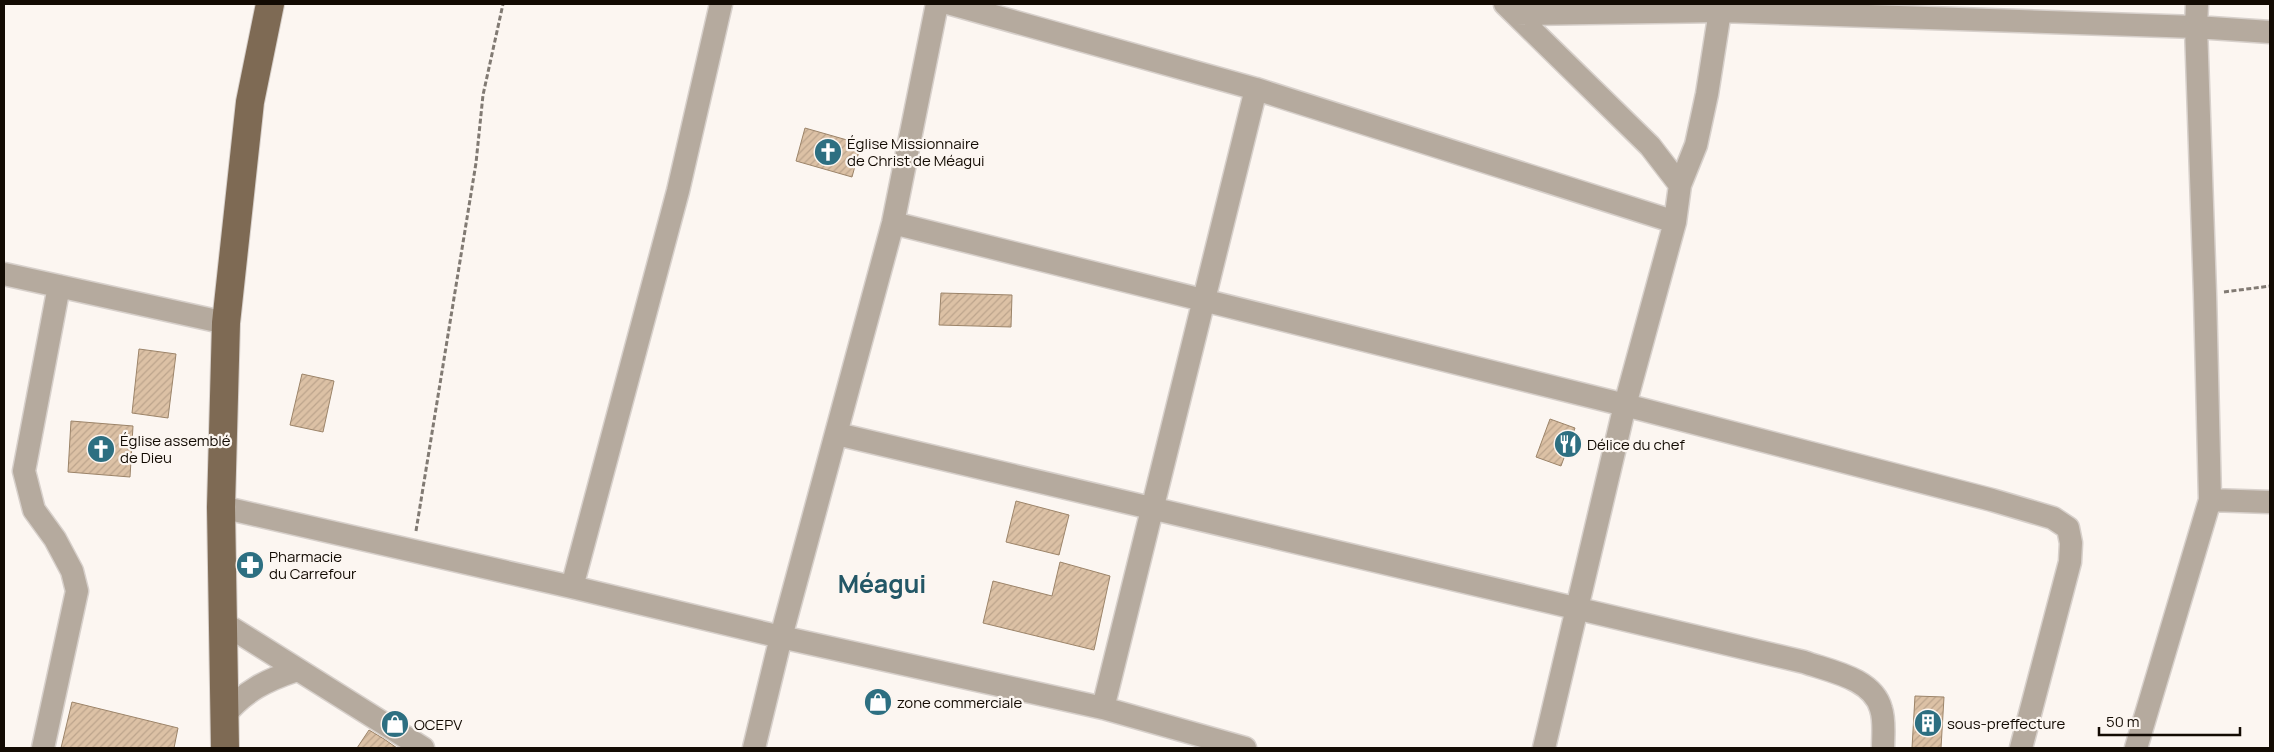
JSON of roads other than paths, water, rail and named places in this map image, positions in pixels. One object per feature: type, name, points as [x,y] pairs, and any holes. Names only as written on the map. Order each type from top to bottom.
[{"type":"main road","points":[[225,748],[221,507],[226,323],[250,102],[270,4]]},
{"type":"street","points":[[572,587],[678,191],[721,4]]},
{"type":"street","points":[[754,748],[780,637],[837,434],[893,223],[937,4]]},
{"type":"street","points":[[951,4],[1256,89],[1675,222]]},
{"type":"street","points":[[2136,748],[2210,500],[2196,27],[2197,4]]},
{"type":"street","points":[[1511,9],[1720,11],[2196,27],[2270,32]]},
{"type":"street","points":[[1511,9],[1650,146],[1680,186]]},
{"type":"street","points":[[1544,748],[1625,405],[1675,222],[1680,186],[1698,136],[1707,94],[1720,11]]},
{"type":"street","points":[[1103,708],[1256,89]]},
{"type":"street","points":[[893,223],[1202,302],[1625,405],[1992,500],[2053,518],[2068,528],[2071,543],[2070,562],[2021,748]]},
{"type":"street","points":[[4,274],[226,323]]},
{"type":"street","points":[[43,748],[77,591],[72,571],[55,539],[34,510],[24,471],[59,286]]},
{"type":"street","points":[[837,434],[1578,607],[1804,662],[1854,680],[1878,700],[1882,711],[1883,748]]},
{"type":"street","points":[[2210,500],[2270,502]]},
{"type":"street","points":[[221,507],[572,587],[780,637],[1103,708],[1245,748]]},
{"type":"street","points":[[222,622],[423,748]]},
{"type":"street","points":[[224,716],[237,699],[274,678],[297,670]]},
{"type":"place","name":"Église Missionnaire de Christ de Méagui","points":[[828,152]]},
{"type":"place","name":"Délice du chef","points":[[1568,444]]},
{"type":"place","name":"Église assemblé de Dieu","points":[[101,449]]},
{"type":"place","name":"Pharmacie du Carrefour","points":[[250,565]]},
{"type":"place","name":"zone commerciale","points":[[878,702]]},
{"type":"place","name":"sous-preffecture","points":[[1928,723]]},
{"type":"place","name":"OCEPV","points":[[395,724]]},
{"type":"district","name":"Méagui","points":[[882,583]]}]
